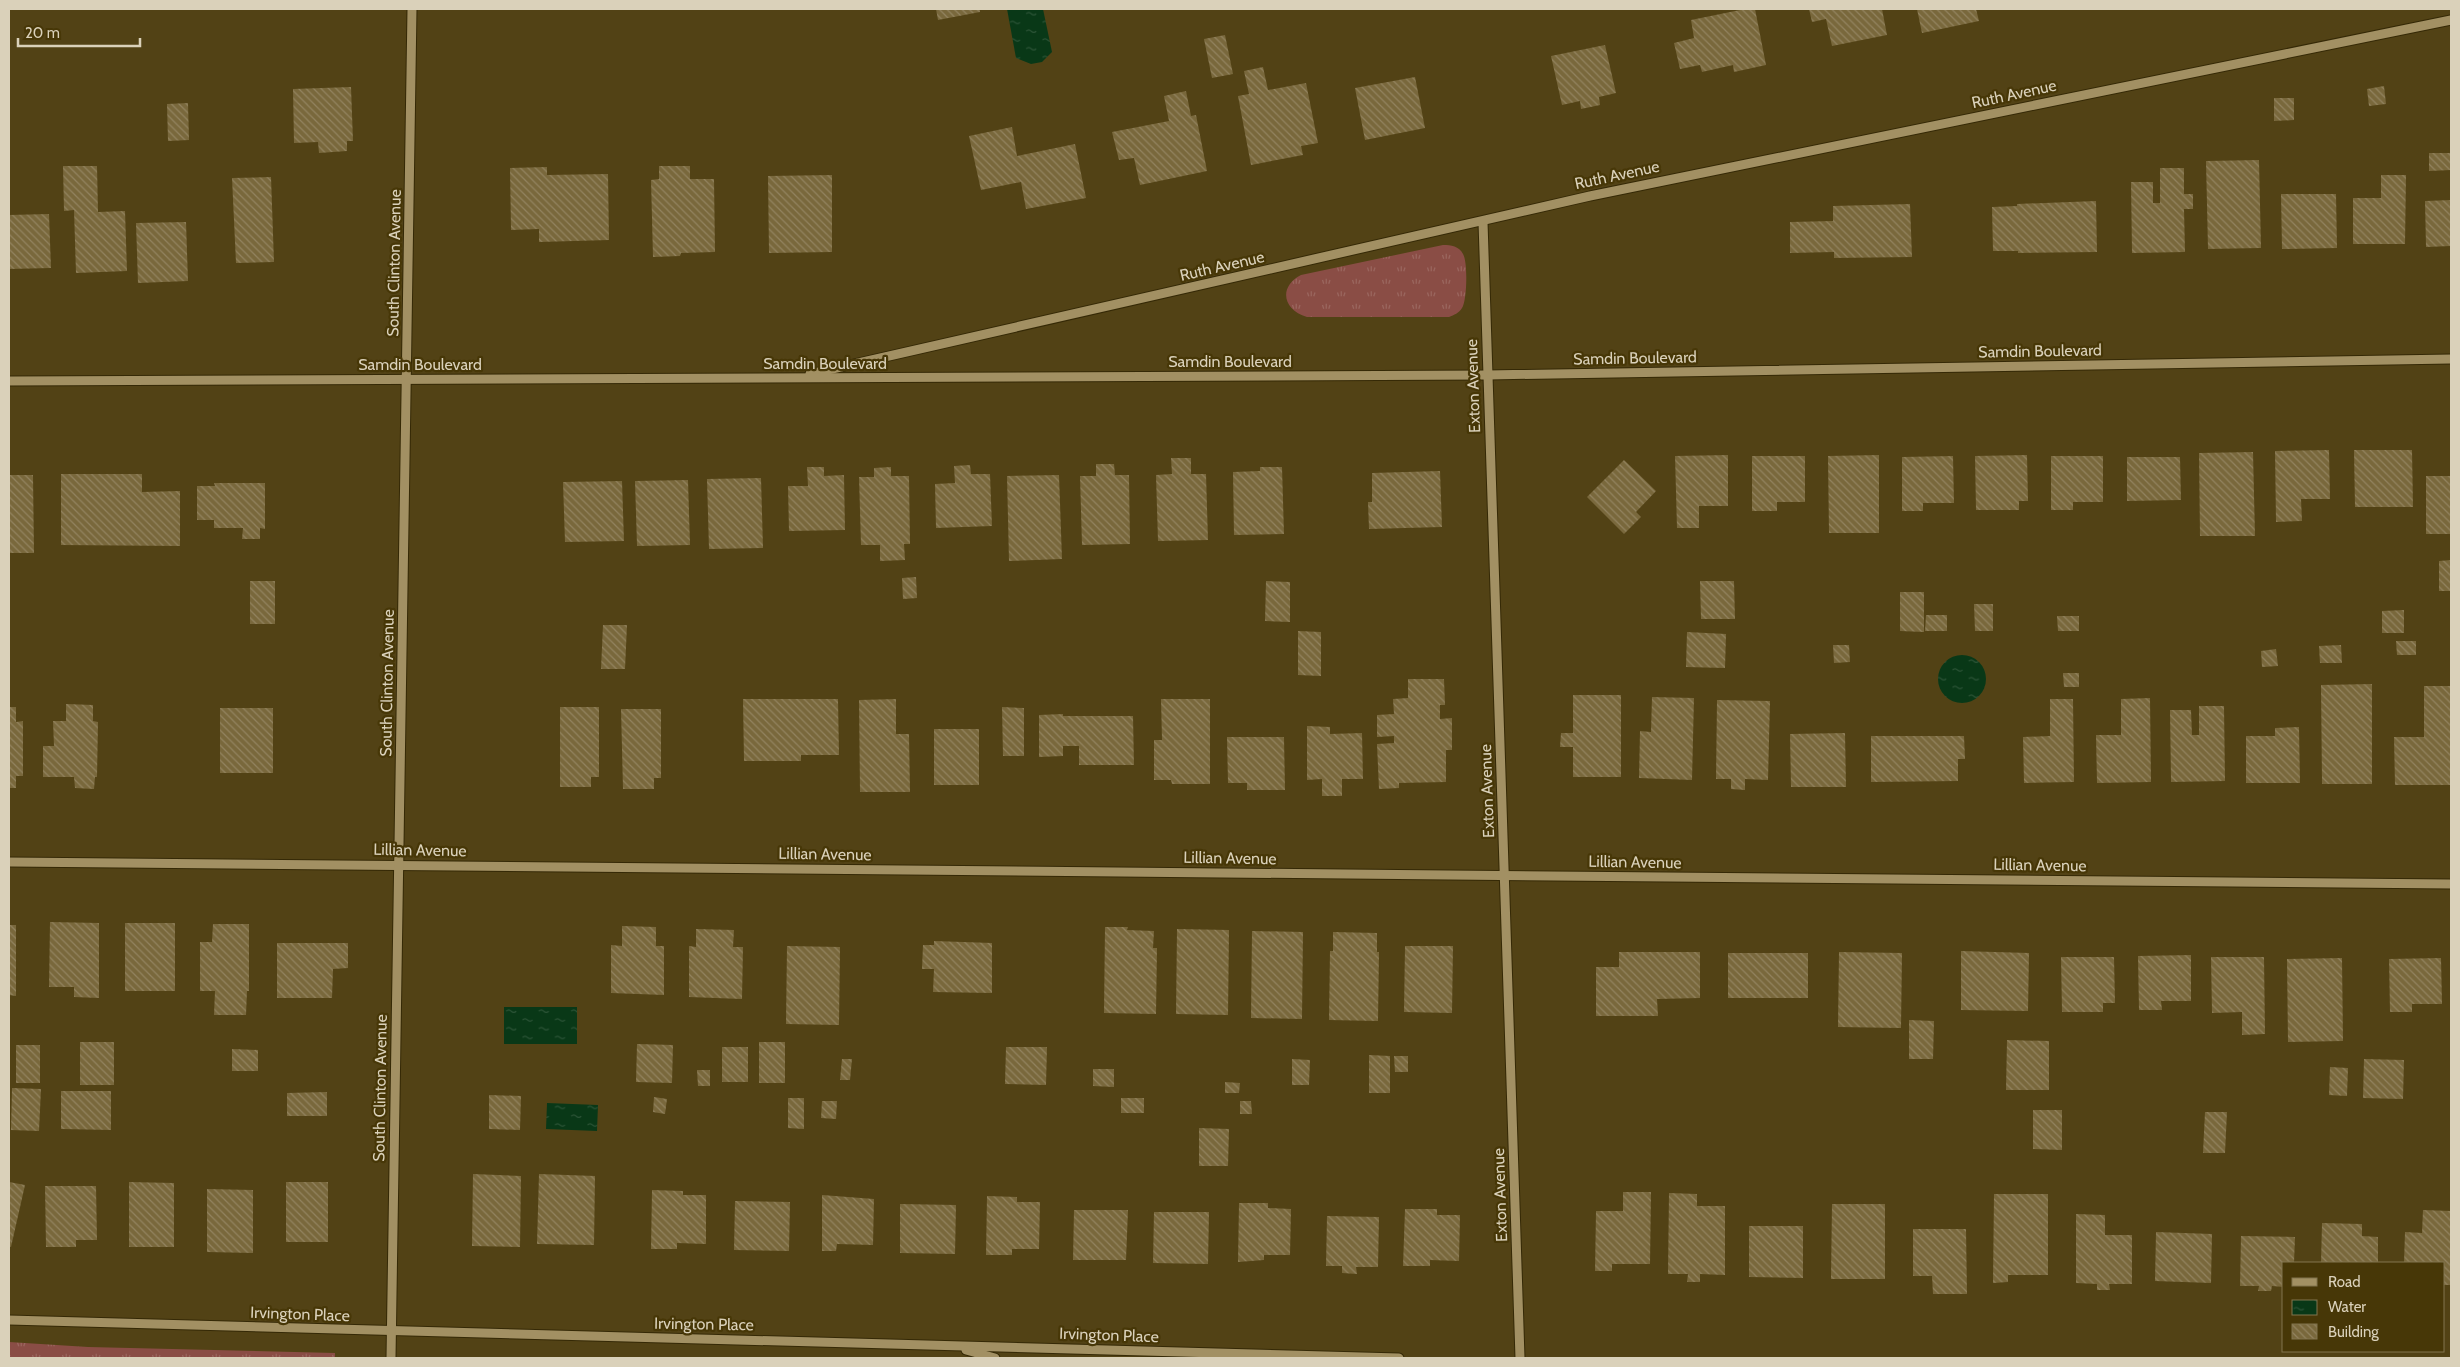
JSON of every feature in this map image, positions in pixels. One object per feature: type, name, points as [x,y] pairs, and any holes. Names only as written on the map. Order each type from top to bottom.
[{"type":"street","name":"South Clinton Avenue","points":[[391,1358],[412,9]]},
{"type":"street","name":"Ruth Avenue","points":[[792,378],[1483,222],[1590,196],[2451,20]]},
{"type":"street","name":"Exton Avenue","points":[[1483,222],[1520,1358]]},
{"type":"street","name":"Samdin Boulevard","points":[[9,381],[1488,375],[2451,359]]},
{"type":"street","name":"Lillian Avenue","points":[[9,862],[2451,884]]},
{"type":"street","name":"Irvington Place","points":[[9,1320],[1399,1358]]},
{"type":"street","points":[[951,1346],[995,1358]]},
{"type":"green space","points":[[1443,245],[1459,249],[1465,258],[1466,290],[1464,304],[1455,315],[1449,317],[1307,317],[1299,314],[1288,304],[1286,292],[1294,280],[1301,275]]},
{"type":"green space","points":[[9,1342],[88,1347],[335,1353],[335,1358],[9,1358]]},
{"type":"water","points":[[1007,9],[1043,9],[1052,52],[1042,62],[1031,64],[1016,58]]},
{"type":"water","points":[[1957,655],[1967,655],[1976,659],[1982,665],[1986,679],[1982,693],[1976,699],[1967,703],[1957,703],[1948,699],[1942,693],[1938,684],[1938,674],[1942,665],[1948,659]]},
{"type":"water","points":[[504,1007],[577,1007],[577,1044],[504,1044]]},
{"type":"water","points":[[547,1103],[598,1105],[597,1131],[546,1129]]},
{"type":"building","points":[[936,9],[980,9],[980,12],[938,20]]},
{"type":"building","points":[[1745,9],[1755,9],[1766,65],[1734,72],[1733,65],[1702,72],[1700,65],[1680,69],[1674,43],[1694,38],[1691,20]]},
{"type":"building","points":[[1809,9],[1882,9],[1887,35],[1832,46],[1826,19],[1812,22]]},
{"type":"building","points":[[1917,9],[1976,9],[1979,21],[1922,33]]},
{"type":"building","points":[[1225,35],[1233,74],[1212,78],[1204,39]]},
{"type":"building","points":[[1605,45],[1616,93],[1599,97],[1600,105],[1581,109],[1580,101],[1562,105],[1551,56]]},
{"type":"building","points":[[1263,67],[1268,90],[1306,83],[1318,143],[1301,146],[1303,155],[1251,165],[1238,96],[1249,94],[1244,71]]},
{"type":"building","points":[[1415,77],[1425,128],[1365,140],[1355,88]]},
{"type":"building","points":[[2384,86],[2386,104],[2369,106],[2367,89]]},
{"type":"building","points":[[351,87],[353,141],[347,141],[347,151],[319,153],[318,142],[294,143],[293,89]]},
{"type":"building","points":[[1186,91],[1191,116],[1196,115],[1207,171],[1140,185],[1134,158],[1119,160],[1112,132],[1169,121],[1164,96]]},
{"type":"building","points":[[2274,98],[2294,98],[2294,120],[2274,121]]},
{"type":"building","points":[[188,103],[189,140],[168,141],[167,104]]},
{"type":"building","points":[[1012,127],[1017,156],[1075,144],[1086,198],[1026,209],[1021,182],[981,190],[969,136]]},
{"type":"building","points":[[2429,153],[2451,153],[2451,170],[2429,171]]},
{"type":"building","points":[[2259,160],[2261,248],[2208,249],[2206,161]]},
{"type":"building","points":[[63,166],[97,166],[98,212],[125,211],[127,271],[76,273],[74,210],[64,211]]},
{"type":"building","points":[[659,166],[690,166],[690,179],[714,179],[715,252],[681,253],[680,256],[653,257],[651,180],[659,179]]},
{"type":"building","points":[[547,167],[547,175],[608,174],[609,240],[539,242],[539,229],[511,230],[510,168]]},
{"type":"building","points":[[2160,168],[2184,168],[2184,194],[2193,194],[2193,209],[2184,209],[2185,252],[2132,253],[2131,182],[2153,182],[2153,203],[2160,203]]},
{"type":"building","points":[[832,175],[832,252],[769,253],[768,176]]},
{"type":"building","points":[[2381,175],[2406,175],[2405,244],[2353,244],[2353,198],[2381,198]]},
{"type":"building","points":[[271,177],[274,262],[236,263],[232,178]]},
{"type":"building","points":[[2281,194],[2336,194],[2337,248],[2282,249]]},
{"type":"building","points":[[2451,200],[2451,246],[2426,247],[2425,201]]},
{"type":"building","points":[[2096,201],[2097,252],[2018,253],[2018,251],[1993,251],[1992,207],[2017,206],[2017,204]]},
{"type":"building","points":[[1910,204],[1912,257],[1834,258],[1834,252],[1790,253],[1790,222],[1833,221],[1833,206]]},
{"type":"building","points":[[49,214],[51,268],[9,269],[9,215]]},
{"type":"building","points":[[186,222],[188,281],[138,283],[136,223]]},
{"type":"building","points":[[2329,450],[2330,499],[2301,499],[2302,521],[2276,522],[2275,451]]},
{"type":"building","points":[[2354,450],[2412,450],[2413,507],[2355,507]]},
{"type":"building","points":[[2253,452],[2255,536],[2200,536],[2199,453]]},
{"type":"building","points":[[1728,455],[1728,506],[1699,506],[1699,528],[1677,528],[1675,456]]},
{"type":"building","points":[[1879,455],[1879,533],[1829,533],[1828,456]]},
{"type":"building","points":[[2027,455],[2028,501],[2019,501],[2019,510],[1976,510],[1975,456]]},
{"type":"building","points":[[1752,456],[1805,456],[1805,502],[1777,502],[1777,511],[1752,511]]},
{"type":"building","points":[[1953,456],[1954,503],[1923,503],[1923,511],[1902,511],[1902,457]]},
{"type":"building","points":[[2051,456],[2103,456],[2103,502],[2073,502],[2073,510],[2051,510]]},
{"type":"building","points":[[2127,457],[2180,457],[2181,500],[2127,501]]},
{"type":"building","points":[[1171,458],[1191,458],[1191,474],[1206,474],[1208,540],[1158,541],[1156,475],[1172,474]]},
{"type":"building","points":[[1624,460],[1656,491],[1636,512],[1641,517],[1624,534],[1587,497]]},
{"type":"building","points":[[1096,464],[1114,464],[1115,475],[1129,475],[1130,544],[1082,545],[1080,476],[1096,476]]},
{"type":"building","points":[[970,465],[971,474],[990,474],[992,526],[936,528],[935,484],[955,483],[954,466]]},
{"type":"building","points":[[807,467],[824,467],[824,476],[844,475],[845,530],[789,531],[788,486],[808,486]]},
{"type":"building","points":[[891,467],[891,476],[909,476],[910,544],[904,544],[905,560],[880,561],[880,545],[861,545],[859,477],[874,477],[874,468]]},
{"type":"building","points":[[1260,467],[1282,467],[1284,534],[1234,535],[1233,472],[1260,471]]},
{"type":"building","points":[[1440,471],[1442,527],[1369,529],[1368,502],[1372,502],[1372,473]]},
{"type":"building","points":[[61,474],[142,474],[142,492],[180,491],[180,546],[61,545]]},
{"type":"building","points":[[9,475],[33,475],[34,553],[9,553]]},
{"type":"building","points":[[1059,475],[1062,559],[1009,561],[1007,476]]},
{"type":"building","points":[[2426,476],[2451,476],[2451,534],[2426,534]]},
{"type":"building","points":[[761,478],[763,548],[709,549],[707,479]]},
{"type":"building","points":[[688,480],[690,545],[637,546],[635,481]]},
{"type":"building","points":[[622,481],[624,541],[565,542],[563,482]]},
{"type":"building","points":[[214,483],[265,483],[265,529],[260,528],[260,539],[242,539],[243,528],[214,528],[214,520],[197,520],[197,486],[215,486]]},
{"type":"building","points":[[2451,560],[2451,591],[2439,591],[2439,561]]},
{"type":"building","points":[[916,577],[917,598],[903,599],[902,578]]},
{"type":"building","points":[[250,581],[275,581],[275,624],[250,624]]},
{"type":"building","points":[[1266,581],[1290,582],[1290,622],[1265,621]]},
{"type":"building","points":[[1700,581],[1734,581],[1735,619],[1701,619]]},
{"type":"building","points":[[1900,592],[1924,592],[1924,632],[1900,631]]},
{"type":"building","points":[[1974,604],[1993,604],[1993,631],[1975,631]]},
{"type":"building","points":[[2404,610],[2404,633],[2382,633],[2382,611]]},
{"type":"building","points":[[1926,615],[1947,615],[1947,631],[1925,631]]},
{"type":"building","points":[[2057,616],[2079,616],[2079,631],[2058,631]]},
{"type":"building","points":[[603,625],[627,625],[625,669],[601,669]]},
{"type":"building","points":[[1298,631],[1321,632],[1321,676],[1298,675]]},
{"type":"building","points":[[1687,632],[1726,634],[1725,668],[1686,667]]},
{"type":"building","points":[[2396,641],[2416,641],[2416,655],[2397,655]]},
{"type":"building","points":[[1833,645],[1849,645],[1850,662],[1834,663]]},
{"type":"building","points":[[2341,645],[2342,663],[2320,663],[2319,646]]},
{"type":"building","points":[[2276,649],[2278,666],[2262,667],[2261,651]]},
{"type":"building","points":[[2063,673],[2079,673],[2079,687],[2064,687]]},
{"type":"building","points":[[1408,679],[1444,679],[1445,705],[1440,705],[1440,719],[1452,718],[1452,750],[1446,750],[1446,782],[1399,783],[1399,788],[1379,789],[1377,744],[1394,743],[1394,736],[1377,737],[1377,715],[1394,714],[1393,699],[1408,698]]},
{"type":"building","points":[[2372,684],[2372,784],[2322,784],[2321,685]]},
{"type":"building","points":[[2424,686],[2451,686],[2450,785],[2395,785],[2394,737],[2424,737]]},
{"type":"building","points":[[1573,695],[1621,695],[1621,777],[1573,777],[1573,747],[1560,747],[1561,733],[1573,733]]},
{"type":"building","points":[[1652,697],[1694,698],[1692,780],[1639,778],[1640,731],[1651,732]]},
{"type":"building","points":[[2150,698],[2151,782],[2097,783],[2096,735],[2121,735],[2121,699]]},
{"type":"building","points":[[743,699],[838,699],[839,755],[801,755],[801,761],[744,761]]},
{"type":"building","points":[[896,699],[896,734],[909,734],[910,792],[860,792],[859,700]]},
{"type":"building","points":[[1161,699],[1210,699],[1210,784],[1172,784],[1171,780],[1154,780],[1154,740],[1162,740]]},
{"type":"building","points":[[2050,699],[2073,699],[2074,782],[2024,783],[2023,737],[2050,736]]},
{"type":"building","points":[[1717,700],[1770,701],[1768,780],[1745,779],[1745,790],[1731,789],[1731,779],[1716,779]]},
{"type":"building","points":[[66,704],[93,705],[93,721],[98,722],[97,777],[95,777],[94,789],[75,788],[74,777],[43,777],[43,746],[54,746],[53,721],[66,721]]},
{"type":"building","points":[[2199,706],[2224,706],[2225,781],[2171,782],[2170,710],[2191,710],[2192,735],[2199,735]]},
{"type":"building","points":[[9,707],[16,707],[16,722],[23,721],[23,776],[16,776],[16,788],[9,788]]},
{"type":"building","points":[[560,707],[599,707],[599,777],[591,777],[591,787],[560,787]]},
{"type":"building","points":[[1002,707],[1024,708],[1024,756],[1003,756]]},
{"type":"building","points":[[220,708],[273,708],[273,773],[220,773]]},
{"type":"building","points":[[621,709],[661,709],[661,778],[654,778],[654,789],[623,789]]},
{"type":"building","points":[[1063,714],[1063,716],[1133,716],[1134,765],[1079,765],[1079,746],[1063,746],[1063,756],[1039,757],[1039,715]]},
{"type":"building","points":[[1307,726],[1330,727],[1330,734],[1362,733],[1363,779],[1342,779],[1342,796],[1322,796],[1322,779],[1307,780]]},
{"type":"building","points":[[2299,727],[2300,783],[2246,783],[2246,736],[2275,736],[2275,728]]},
{"type":"building","points":[[934,729],[979,729],[979,785],[934,785]]},
{"type":"building","points":[[1845,733],[1846,787],[1791,787],[1790,734]]},
{"type":"building","points":[[1871,736],[1964,736],[1965,759],[1958,759],[1958,781],[1871,782]]},
{"type":"building","points":[[1227,737],[1284,737],[1285,790],[1247,790],[1247,783],[1228,783]]},
{"type":"building","points":[[50,922],[99,923],[99,998],[74,997],[74,987],[49,987]]},
{"type":"building","points":[[125,923],[175,923],[175,991],[125,991]]},
{"type":"building","points":[[213,924],[249,924],[249,991],[247,991],[246,1015],[214,1015],[215,991],[200,991],[200,942],[212,942]]},
{"type":"building","points":[[9,925],[16,925],[16,996],[9,995]]},
{"type":"building","points":[[622,926],[656,927],[656,946],[664,946],[664,995],[611,993],[611,945],[622,946]]},
{"type":"building","points":[[1105,927],[1128,927],[1127,930],[1154,931],[1153,948],[1157,948],[1156,1014],[1104,1013]]},
{"type":"building","points":[[696,929],[734,930],[733,947],[743,947],[742,999],[689,997],[689,946],[696,947]]},
{"type":"building","points":[[1177,929],[1229,930],[1228,1015],[1176,1014]]},
{"type":"building","points":[[1252,931],[1303,932],[1302,1019],[1251,1018]]},
{"type":"building","points":[[1333,932],[1377,933],[1377,952],[1379,952],[1378,1021],[1329,1020],[1330,951],[1333,951]]},
{"type":"building","points":[[934,941],[992,943],[992,993],[933,992],[934,969],[922,969],[923,945],[934,945]]},
{"type":"building","points":[[277,943],[348,943],[348,968],[333,969],[332,998],[277,998]]},
{"type":"building","points":[[787,946],[840,947],[839,1025],[786,1024]]},
{"type":"building","points":[[1405,946],[1453,946],[1452,1013],[1404,1012]]},
{"type":"building","points":[[1961,951],[2029,953],[2028,1011],[1961,1010]]},
{"type":"building","points":[[1619,952],[1700,952],[1700,998],[1657,999],[1658,1016],[1596,1016],[1596,967],[1619,967]]},
{"type":"building","points":[[1839,952],[1902,953],[1901,1028],[1838,1027]]},
{"type":"building","points":[[1728,953],[1808,953],[1808,998],[1728,998]]},
{"type":"building","points":[[2191,955],[2191,1001],[2161,1001],[2162,1010],[2139,1010],[2138,956]]},
{"type":"building","points":[[2061,957],[2114,957],[2115,1003],[2103,1003],[2103,1012],[2062,1012]]},
{"type":"building","points":[[2211,957],[2264,957],[2265,1034],[2242,1035],[2242,1012],[2212,1013]]},
{"type":"building","points":[[2342,958],[2343,1041],[2288,1042],[2287,959]]},
{"type":"building","points":[[2441,958],[2442,1004],[2412,1004],[2412,1012],[2390,1012],[2389,959]]},
{"type":"building","points":[[1909,1020],[1934,1021],[1933,1059],[1909,1059]]},
{"type":"building","points":[[2007,1040],[2049,1041],[2049,1090],[2006,1090]]},
{"type":"building","points":[[80,1042],[114,1042],[114,1085],[80,1085]]},
{"type":"building","points":[[759,1042],[785,1042],[785,1083],[759,1083]]},
{"type":"building","points":[[637,1044],[673,1045],[672,1083],[636,1082]]},
{"type":"building","points":[[16,1045],[40,1045],[40,1083],[16,1083]]},
{"type":"building","points":[[722,1047],[748,1047],[748,1082],[722,1082]]},
{"type":"building","points":[[1006,1047],[1047,1047],[1046,1085],[1005,1084]]},
{"type":"building","points":[[232,1049],[258,1050],[258,1071],[232,1071]]},
{"type":"building","points":[[1369,1055],[1390,1056],[1390,1093],[1369,1093]]},
{"type":"building","points":[[1394,1056],[1408,1056],[1408,1072],[1395,1072]]},
{"type":"building","points":[[842,1059],[852,1059],[850,1080],[840,1080]]},
{"type":"building","points":[[1292,1059],[1310,1060],[1309,1085],[1292,1085]]},
{"type":"building","points":[[2364,1059],[2404,1060],[2403,1099],[2363,1098]]},
{"type":"building","points":[[2330,1067],[2348,1068],[2347,1096],[2329,1095]]},
{"type":"building","points":[[1093,1069],[1114,1069],[1114,1087],[1093,1086]]},
{"type":"building","points":[[697,1070],[710,1070],[710,1086],[698,1086]]},
{"type":"building","points":[[1225,1082],[1240,1083],[1239,1093],[1225,1093]]},
{"type":"building","points":[[12,1088],[41,1089],[39,1131],[11,1130]]},
{"type":"building","points":[[61,1091],[111,1091],[111,1130],[61,1129]]},
{"type":"building","points":[[327,1092],[327,1116],[287,1116],[287,1093]]},
{"type":"building","points":[[489,1095],[521,1096],[520,1130],[489,1129]]},
{"type":"building","points":[[654,1097],[667,1099],[665,1114],[653,1112]]},
{"type":"building","points":[[788,1098],[804,1098],[804,1129],[788,1128]]},
{"type":"building","points":[[1121,1098],[1144,1098],[1144,1113],[1121,1113]]},
{"type":"building","points":[[822,1101],[837,1101],[836,1119],[821,1118]]},
{"type":"building","points":[[1240,1101],[1251,1101],[1252,1114],[1240,1114]]},
{"type":"building","points":[[2033,1110],[2062,1110],[2062,1150],[2033,1149]]},
{"type":"building","points":[[2205,1112],[2227,1112],[2225,1153],[2203,1153]]},
{"type":"building","points":[[1199,1128],[1229,1129],[1228,1166],[1199,1166]]},
{"type":"building","points":[[473,1174],[521,1176],[520,1247],[472,1246]]},
{"type":"building","points":[[539,1174],[595,1176],[594,1245],[537,1244]]},
{"type":"building","points":[[9,1182],[25,1185],[11,1247],[9,1246]]},
{"type":"building","points":[[129,1182],[174,1183],[174,1247],[129,1247]]},
{"type":"building","points":[[286,1182],[328,1182],[328,1242],[286,1242]]},
{"type":"building","points":[[45,1186],[96,1186],[97,1240],[76,1240],[76,1247],[46,1247]]},
{"type":"building","points":[[207,1189],[253,1190],[253,1253],[207,1252]]},
{"type":"building","points":[[652,1190],[683,1191],[683,1195],[706,1195],[706,1244],[677,1243],[677,1249],[651,1249]]},
{"type":"building","points":[[1623,1192],[1651,1192],[1650,1264],[1612,1264],[1612,1271],[1595,1271],[1596,1211],[1623,1211]]},
{"type":"building","points":[[1669,1193],[1697,1194],[1697,1206],[1725,1206],[1725,1275],[1700,1274],[1700,1282],[1687,1282],[1688,1274],[1668,1274]]},
{"type":"building","points":[[1994,1194],[2048,1194],[2048,1275],[2008,1275],[2008,1282],[1993,1283]]},
{"type":"building","points":[[822,1195],[874,1199],[873,1245],[837,1244],[836,1251],[822,1251]]},
{"type":"building","points":[[987,1196],[1017,1197],[1017,1202],[1040,1202],[1039,1249],[1012,1249],[1012,1255],[986,1255]]},
{"type":"building","points":[[735,1201],[790,1202],[789,1251],[734,1250]]},
{"type":"building","points":[[1239,1203],[1268,1203],[1268,1208],[1291,1209],[1290,1255],[1264,1255],[1264,1260],[1238,1262]]},
{"type":"building","points":[[900,1204],[956,1205],[955,1254],[900,1253]]},
{"type":"building","points":[[1832,1204],[1885,1204],[1885,1279],[1831,1279]]},
{"type":"building","points":[[1405,1209],[1437,1209],[1437,1215],[1460,1215],[1459,1261],[1430,1260],[1430,1266],[1403,1266]]},
{"type":"building","points":[[1074,1210],[1128,1210],[1126,1260],[1073,1260]]},
{"type":"building","points":[[2423,1210],[2451,1211],[2451,1285],[2445,1285],[2445,1262],[2404,1262],[2405,1232],[2422,1233]]},
{"type":"building","points":[[1154,1212],[1209,1212],[1208,1264],[1153,1263]]},
{"type":"building","points":[[2076,1214],[2105,1215],[2105,1235],[2132,1235],[2132,1284],[2109,1284],[2110,1290],[2097,1290],[2097,1284],[2076,1283]]},
{"type":"building","points":[[1327,1216],[1379,1217],[1378,1267],[1356,1267],[1357,1274],[1342,1273],[1342,1266],[1326,1266]]},
{"type":"building","points":[[2322,1223],[2362,1224],[2362,1236],[2378,1237],[2378,1262],[2321,1262]]},
{"type":"building","points":[[1749,1226],[1803,1226],[1803,1278],[1749,1277]]},
{"type":"building","points":[[1913,1229],[1966,1229],[1967,1294],[1933,1294],[1932,1276],[1913,1276]]},
{"type":"building","points":[[2156,1232],[2212,1234],[2211,1283],[2155,1281]]},
{"type":"building","points":[[2241,1236],[2295,1237],[2294,1262],[2282,1262],[2282,1287],[2272,1286],[2271,1291],[2258,1291],[2259,1286],[2240,1286]]}]
